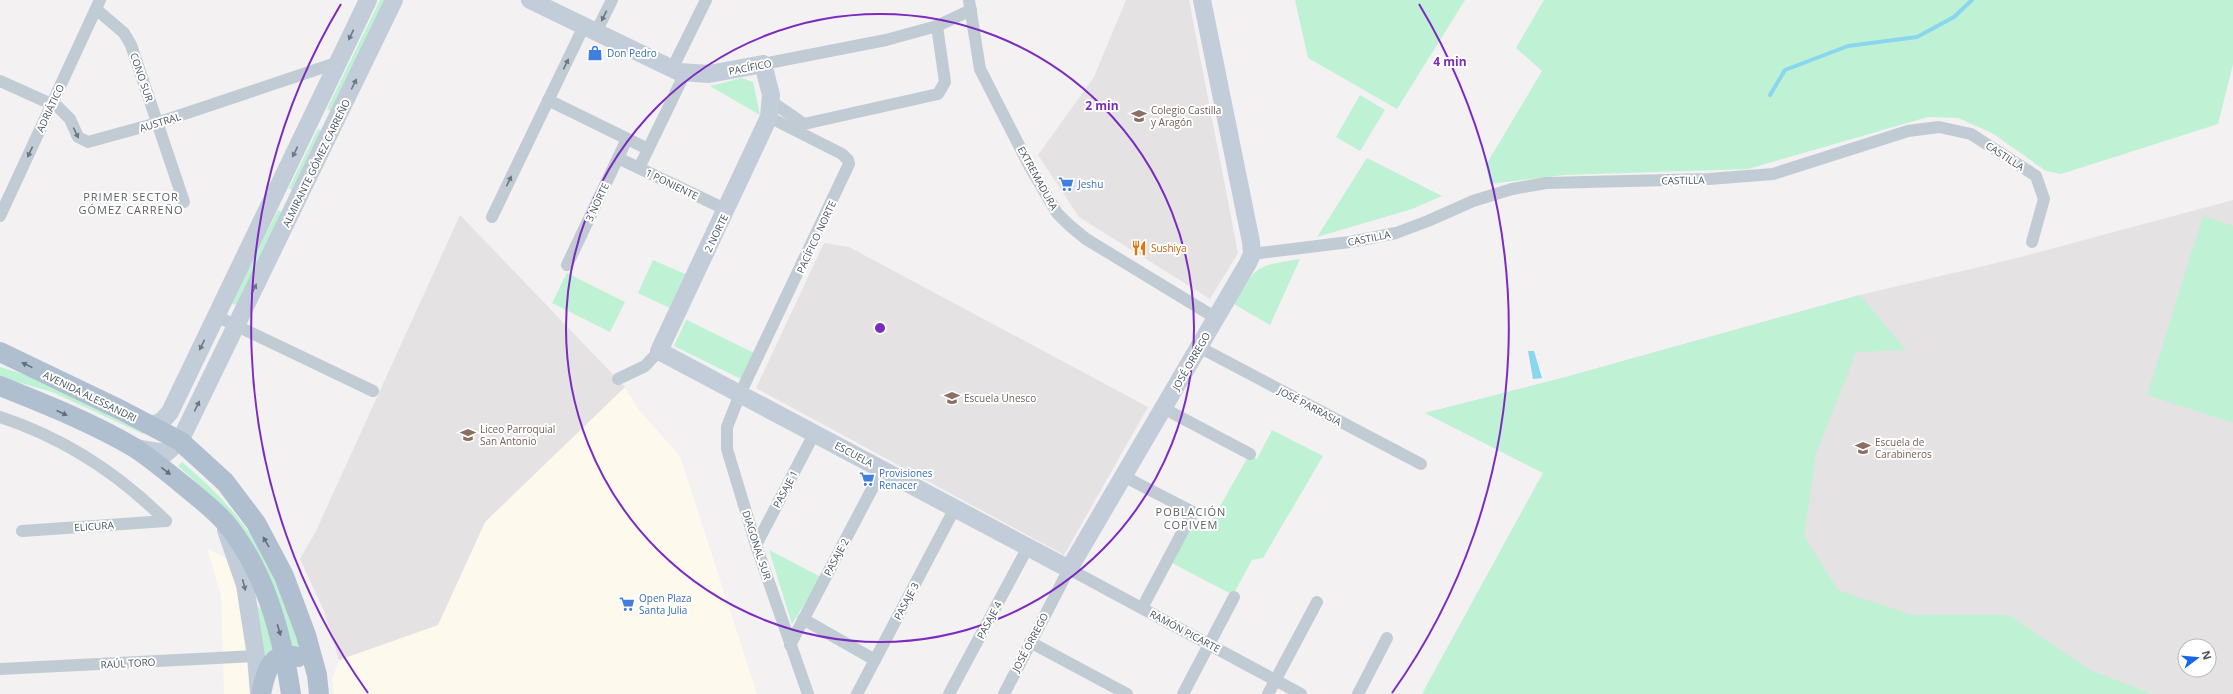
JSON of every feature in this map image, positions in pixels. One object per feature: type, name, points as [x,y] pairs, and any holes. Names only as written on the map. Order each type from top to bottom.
[{"type":"main road","name":"AVENIDA ALESSANDRI","points":[[0,352],[180,441],[225,482],[256,523],[284,576],[306,635],[317,675],[319,694]]},
{"type":"main road","points":[[0,386],[101,431],[134,448],[169,473],[224,521],[246,554],[264,589],[273,611],[285,656],[291,694]]},
{"type":"main road","points":[[260,694],[266,670],[269,665],[274,660],[285,656],[297,656],[304,662],[316,694]]},
{"type":"street","points":[[150,426],[162,421],[170,412],[368,0]]},
{"type":"street","name":"ALMIRANTE GÓMEZ CARREÑO","points":[[180,441],[297,203],[394,0]]},
{"type":"street","name":"PACÍFICO","points":[[530,0],[679,71],[709,74],[886,40],[937,26],[970,5]]},
{"type":"street","points":[[492,217],[548,100],[590,29],[612,0]]},
{"type":"street","points":[[639,168],[648,149],[706,0]]},
{"type":"street","points":[[1202,0],[1252,254]]},
{"type":"street","name":"ADRIÁTICO","points":[[0,216],[98,5]]},
{"type":"street","name":"CONO SUR","points":[[98,5],[124,33],[131,45],[184,202]]},
{"type":"street","name":"EXTREMADURA","points":[[970,5],[980,69],[1030,166],[1057,213],[1086,239],[1216,318]]},
{"type":"street","points":[[763,64],[770,109],[804,124],[938,94],[945,82],[937,26]]},
{"type":"street","name":"AUSTRAL","points":[[0,81],[52,104],[67,114],[76,134],[84,142],[92,142],[157,123],[339,62]]},
{"type":"street","points":[[548,100],[648,149]]},
{"type":"street","name":"2 NORTE","points":[[618,379],[641,368],[659,351],[727,210],[770,109]]},
{"type":"street","name":"PACÍFICO NORTE","points":[[740,394],[849,164],[848,160],[842,154],[770,109]]},
{"type":"street","points":[[315,112],[335,122]]},
{"type":"street","name":"CASTILLA","points":[[1252,254],[1350,242],[1396,233],[1473,201],[1512,189],[1546,183],[1709,180],[1773,174],[1908,131],[1939,127],[1971,134],[2036,176],[2044,199],[2032,242]]},
{"type":"street","name":"3 NORTE","points":[[567,265],[627,139]]},
{"type":"street","name":"1 PONIENTE","points":[[618,158],[727,210]]},
{"type":"street","points":[[276,192],[297,203]]},
{"type":"street","name":"JOSÉ ORREGO","points":[[1004,694],[1069,569],[1252,254]]},
{"type":"street","points":[[216,316],[373,391]]},
{"type":"street","name":"JOSÉ PARRASIA","points":[[1199,347],[1421,464]]},
{"type":"street","name":"ESCUELA","points":[[659,351],[1069,569]]},
{"type":"street","name":"DIAGONAL SUR","points":[[740,394],[727,427],[726,442],[756,545],[808,694]]},
{"type":"street","points":[[1163,408],[1250,454]]},
{"type":"street","name":"ELICURA","points":[[0,417],[40,432],[86,456],[126,483],[166,521],[22,531]]},
{"type":"street","name":"PASAJE 1","points":[[756,545],[814,434]]},
{"type":"street","points":[[134,448],[166,453],[180,441]]},
{"type":"street","name":"PASAJE 2","points":[[790,645],[882,470]]},
{"type":"street","points":[[1123,476],[1193,512],[1142,608]]},
{"type":"street","name":"PASAJE 3","points":[[857,694],[955,508]]},
{"type":"street","points":[[224,521],[245,585],[256,656],[260,694]]},
{"type":"street","name":"PASAJE 4","points":[[950,694],[1028,547]]},
{"type":"street","name":"RAMÓN PICARTE","points":[[1069,569],[1300,694]]},
{"type":"street","points":[[1183,694],[1234,597]]},
{"type":"street","points":[[1268,694],[1317,602]]},
{"type":"street","points":[[803,619],[875,660]]},
{"type":"street","points":[[1358,694],[1387,638]]},
{"type":"street","points":[[1030,642],[1127,694]]},
{"type":"street","name":"RAÚL TORO","points":[[0,669],[256,656]]},
{"type":"shaded area","name":"Colegio Castilla y Aragón","points":[[1126,0],[1189,0],[1238,253],[1210,299],[1079,217],[1038,155],[1094,77]]},
{"type":"shaded area","name":"Escuela de Carabineros","points":[[2233,200],[2233,694],[1422,694],[1543,473],[1425,413],[1562,378],[1860,295],[2013,259]]},
{"type":"shaded area","name":"Liceo Parroquial San Antonio","points":[[460,215],[625,387],[485,522],[438,625],[339,660],[324,611],[300,559],[316,531]]},
{"type":"shaded area","name":"Escuela Unesco","points":[[824,243],[849,247],[1148,407],[1064,555],[756,388]]},
{"type":"shaded area","points":[[625,387],[639,410],[680,456],[757,694],[334,694],[332,679],[339,660],[438,625],[485,522]]},
{"type":"shaded area","points":[[207,548],[229,560],[242,604],[252,694],[224,694],[221,596]]},
{"type":"green space","points":[[380,0],[385,0],[332,112],[327,109]]},
{"type":"green space","points":[[1295,0],[1465,0],[1397,109],[1308,58]]},
{"type":"green space","points":[[1544,0],[2233,0],[2233,64],[2218,124],[2061,174],[2046,171],[1992,133],[1958,118],[1928,117],[1748,169],[1564,175],[1490,184],[1486,165],[1542,71],[1516,48]]},
{"type":"green space","points":[[742,78],[753,82],[760,115],[710,86]]},
{"type":"green space","points":[[1360,95],[1385,110],[1360,151],[1336,137]]},
{"type":"green space","points":[[318,129],[322,131],[293,191],[289,188]]},
{"type":"green space","points":[[1367,158],[1442,196],[1412,209],[1317,237]]},
{"type":"green space","points":[[278,210],[283,213],[238,306],[231,303]]},
{"type":"green space","points":[[2203,216],[2233,226],[2233,423],[2147,395]]},
{"type":"green space","points":[[1300,259],[1270,325],[1234,304],[1253,274],[1266,266]]},
{"type":"green space","points":[[653,260],[685,274],[670,308],[638,293]]},
{"type":"green space","points":[[567,273],[625,302],[610,332],[552,303]]},
{"type":"green space","points":[[1860,295],[1906,350],[1856,352],[1816,454],[1804,536],[1838,590],[1912,615],[2009,615],[2092,671],[2153,694],[1422,694],[1543,473],[1425,413],[1562,378]]},
{"type":"green space","points":[[687,318],[687,320],[754,353],[741,379],[674,346]]},
{"type":"green space","points":[[0,367],[30,376],[144,432],[143,434],[52,392],[0,377]]},
{"type":"green space","points":[[1272,430],[1323,456],[1263,558],[1252,560],[1233,595],[1172,563],[1196,518],[1209,526],[1249,455],[1257,459]]},
{"type":"green space","points":[[182,462],[210,487],[236,515],[258,545],[275,579],[299,645],[295,650],[290,647],[212,497],[178,466]]},
{"type":"green space","points":[[769,550],[821,577],[792,624]]},
{"type":"green space","points":[[258,606],[262,610],[276,652],[264,655],[256,613]]},
{"type":"water","points":[[1528,351],[1534,351],[1542,378],[1533,379]]},
{"type":"waterway","points":[[1770,95],[1785,70],[1848,46],[1917,37],[1954,17],[1972,0]]},
{"type":"place","name":"Don Pedro","points":[[595,53]]},
{"type":"place","name":"Colegio Castilla y Aragón","points":[[1139,116]]},
{"type":"place","name":"Jeshu","points":[[1066,184]]},
{"type":"place","name":"Sushiya","points":[[1139,248]]},
{"type":"place","name":"Escuela Unesco","points":[[952,398]]},
{"type":"place","name":"Liceo Parroquial San Antonio","points":[[468,435]]},
{"type":"place","name":"Escuela de Carabineros","points":[[1863,448]]},
{"type":"place","name":"Provisiones Renacer","points":[[867,479]]},
{"type":"place","name":"Open Plaza Santa Julia","points":[[627,604]]},
{"type":"district","name":"PRIMER SECTOR GÓMEZ CARREÑO","points":[[131,203]]},
{"type":"district","name":"POBLACIÓN COPIVEM","points":[[1191,518]]}]
